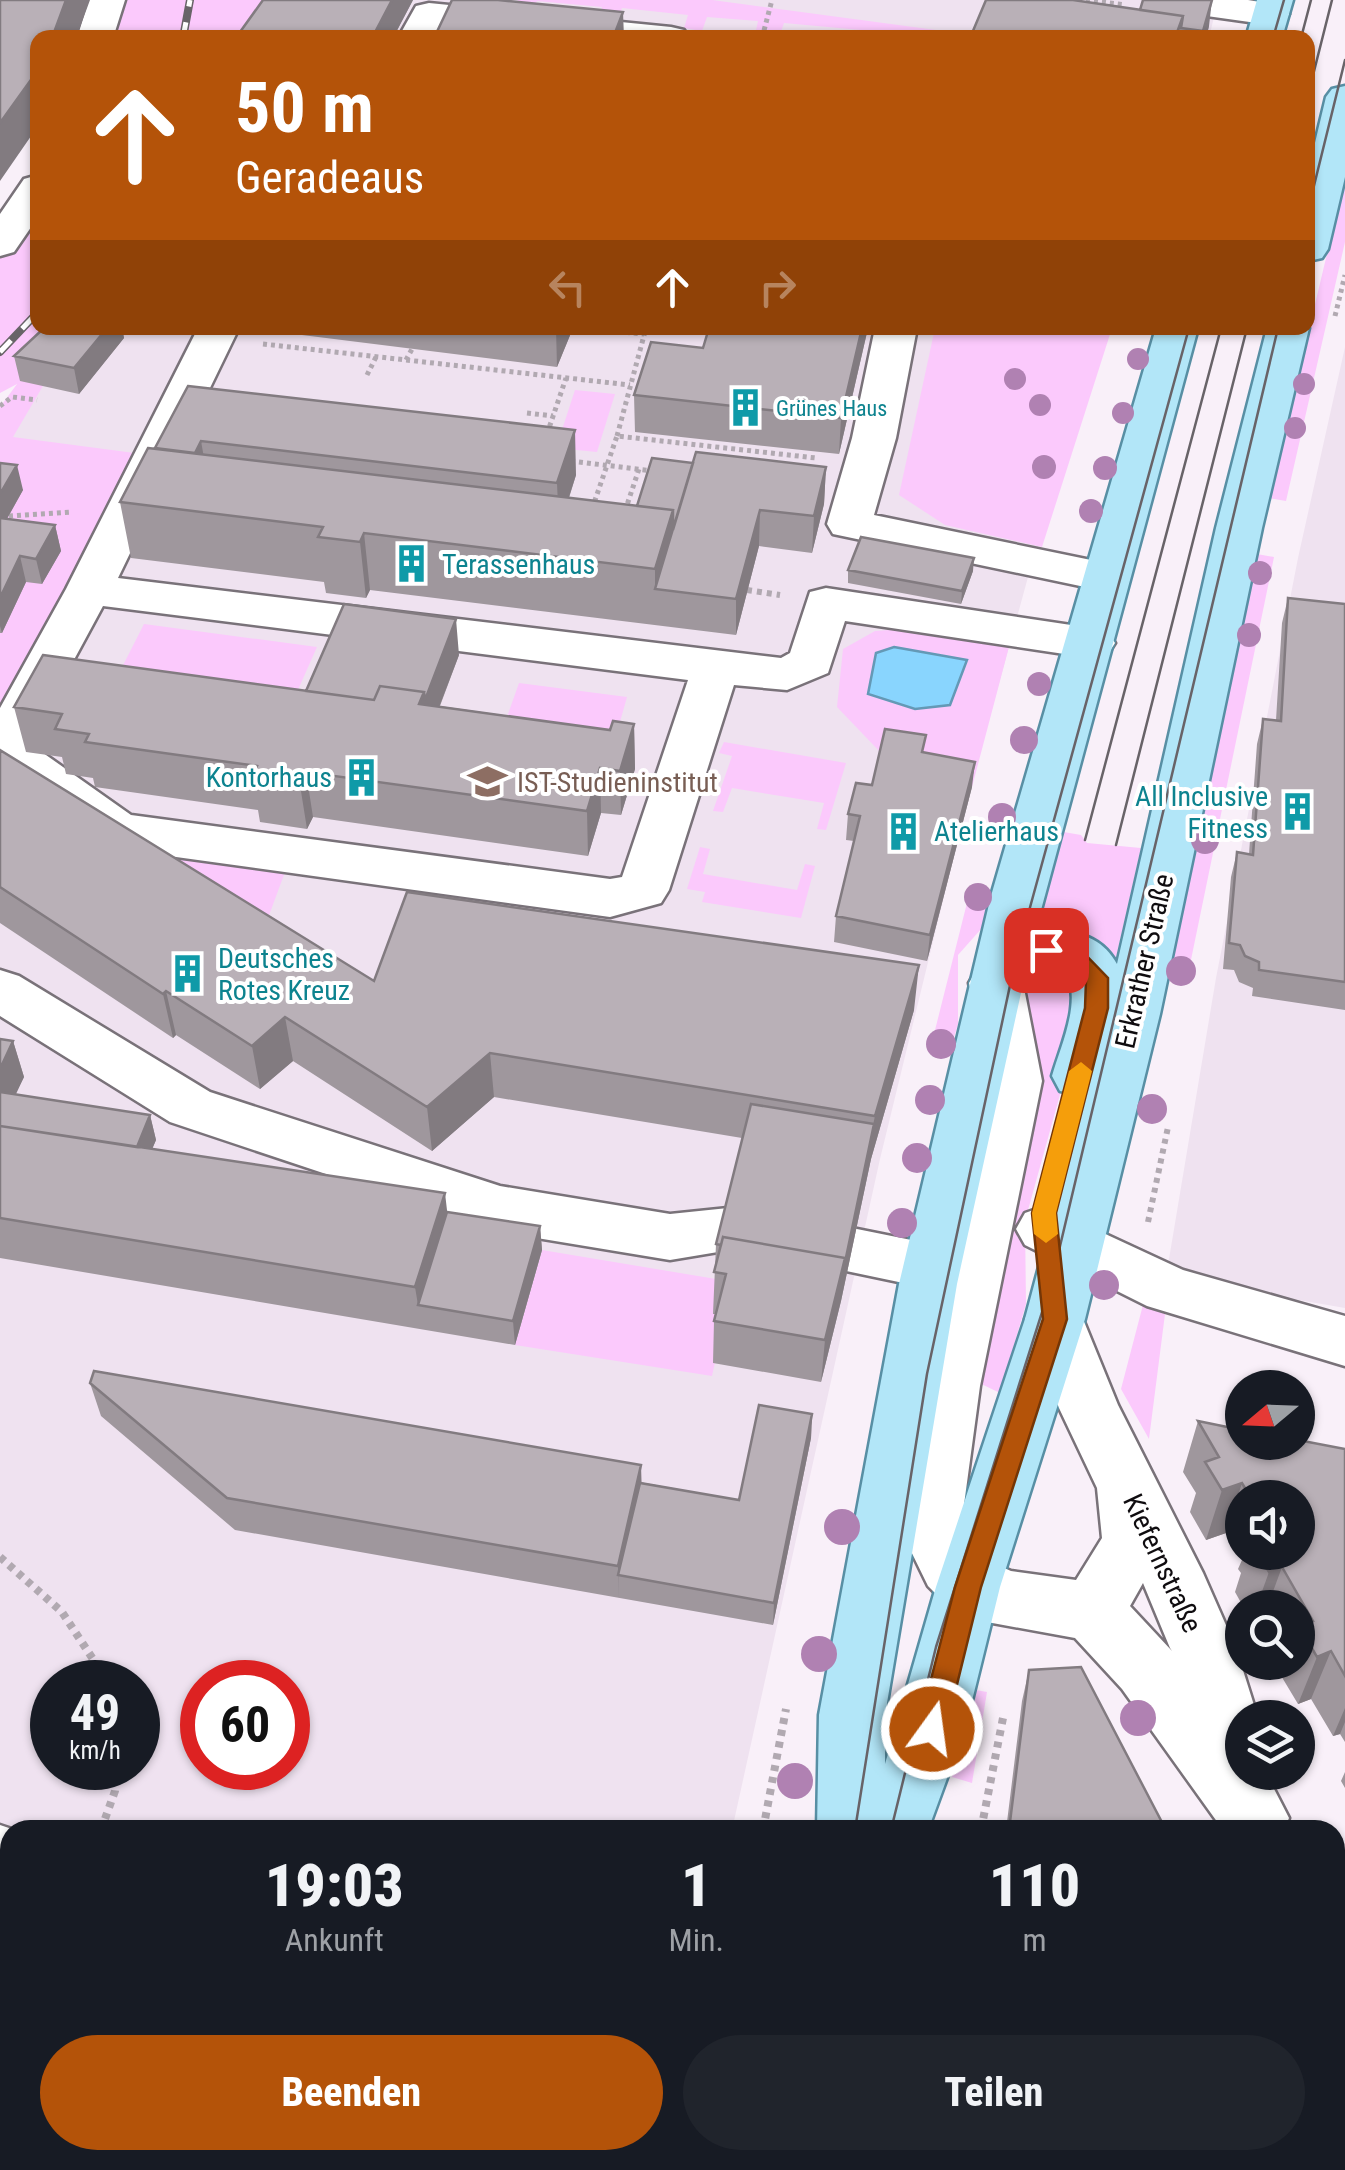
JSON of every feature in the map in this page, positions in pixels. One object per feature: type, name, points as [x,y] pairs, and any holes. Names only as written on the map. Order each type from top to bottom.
[{"type":"main road","points":[[1315,220],[1345,97]]},
{"type":"main road","points":[[851,1820],[852,1714],[929,1280],[997,979],[1091,643],[1104,576],[1175,335]]},
{"type":"main road","name":"Erkrather Straße","points":[[1060,1236],[1146,956],[1239,528],[1286,335]]},
{"type":"main road","points":[[898,1820],[932,1729],[968,1587],[1055,1319],[1060,1236],[1044,1213],[1096,1008],[1097,978],[1069,950],[1032,954],[997,979]]},
{"type":"street","points":[[98,30],[107,0]]},
{"type":"street","points":[[1172,0],[1270,17]]},
{"type":"street","points":[[420,30],[429,14],[590,30]]},
{"type":"street","points":[[5,232],[21,181]]},
{"type":"street","points":[[864,508],[895,335]]},
{"type":"street","points":[[864,508],[908,335]]},
{"type":"street","points":[[240,336],[206,379],[2,748],[118,830],[610,898],[643,890],[716,668]]},
{"type":"street","points":[[819,471],[864,508],[1104,576]]},
{"type":"street","points":[[89,588],[787,674],[811,662],[826,603],[1091,643]]},
{"type":"street","points":[[997,979],[1016,1081],[950,1386],[932,1512],[946,1562],[968,1587],[1029,1602],[1092,1610]]},
{"type":"street","points":[[4,995],[190,1108],[500,1209],[706,1242]]},
{"type":"street","points":[[1060,1236],[1168,1290],[1345,1341]]},
{"type":"street","points":[[849,1266],[929,1280]]},
{"type":"street","name":"Kiefernstraße","points":[[1055,1319],[1089,1408],[1203,1648],[1257,1820]]},
{"type":"street","name":"Kiefernstraße","points":[[1125,1481],[1134,1542],[1092,1610],[1145,1668],[1255,1820]]},
{"type":"path","points":[[764,30],[772,0]]},
{"type":"path","points":[[589,518],[617,436],[644,335]]},
{"type":"path","points":[[240,336],[376,357],[630,386]]},
{"type":"path","points":[[406,360],[412,349]]},
{"type":"path","points":[[367,376],[376,357]]},
{"type":"path","points":[[543,444],[566,378]]},
{"type":"path","points":[[0,406],[12,398],[37,400]]},
{"type":"path","points":[[526,413],[553,416]]},
{"type":"path","points":[[617,436],[819,471]]},
{"type":"path","points":[[556,459],[666,472]]},
{"type":"path","points":[[620,526],[639,469]]},
{"type":"path","points":[[0,1558],[29,1576],[85,1639],[96,1660]]},
{"type":"path","points":[[983,1820],[1006,1701]]},
{"type":"path","points":[[104,1820],[115,1790]]},
{"type":"shaded area","points":[[121,0],[292,0],[270,30],[113,30]]},
{"type":"shaded area","points":[[292,0],[1218,0],[1211,30],[271,30]]},
{"type":"shaded area","points":[[518,0],[712,0],[936,30],[861,30],[784,23],[782,30],[756,30],[758,21],[707,17],[702,30],[696,30],[684,28],[688,15],[622,8],[616,23],[598,21],[602,7],[537,1],[530,15],[513,12]]},
{"type":"shaded area","points":[[1345,178],[1345,242],[1286,501],[1269,498],[1308,335],[1315,335],[1315,304]]},
{"type":"shaded area","points":[[30,213],[30,335],[73,335],[13,437],[142,454],[0,720],[0,407],[17,384],[0,393],[0,258]]},
{"type":"shaded area","points":[[70,335],[1107,335],[1028,577],[971,786],[880,1159],[734,1820],[0,1820],[0,407]]},
{"type":"shaded area","points":[[933,335],[1110,335],[1042,547],[945,525],[899,495]]},
{"type":"shaded area","points":[[1345,347],[1345,1308],[1166,1277],[1216,978],[1298,558]]},
{"type":"shaded area","points":[[575,390],[615,394],[597,452],[556,448]]},
{"type":"shaded area","points":[[1257,554],[1274,557],[1186,984],[1167,980]]},
{"type":"shaded area","points":[[144,624],[317,647],[289,710],[113,685]]},
{"type":"shaded area","points":[[904,629],[1010,643],[972,787],[883,755],[837,707],[843,649],[875,631]]},
{"type":"shaded area","points":[[519,683],[627,697],[614,743],[503,728]]},
{"type":"shaded area","points":[[724,742],[846,763],[826,830],[817,829],[824,803],[732,788],[723,812],[713,811],[732,756],[719,753]]},
{"type":"shaded area","points":[[0,769],[134,854],[285,872],[261,937]]},
{"type":"shaded area","points":[[1058,831],[1081,835],[1087,843],[1141,848],[1115,962],[1092,937],[1039,918]]},
{"type":"shaded area","points":[[700,847],[710,849],[703,874],[797,890],[805,864],[815,866],[801,918],[702,902],[705,892],[687,889]]},
{"type":"shaded area","points":[[971,887],[991,893],[982,928],[958,955],[958,1024],[949,1054],[930,1050]]},
{"type":"shaded area","points":[[1048,971],[1065,973],[1080,985],[1066,1073],[1025,1221],[1026,1304],[1000,1393],[973,1380],[1021,988]]},
{"type":"shaded area","points":[[542,1250],[722,1280],[713,1313],[725,1316],[712,1376],[515,1345]]},
{"type":"shaded area","points":[[1144,1301],[1165,1314],[1149,1439],[1121,1389]]},
{"type":"shaded area","points":[[976,1690],[987,1692],[972,1783],[952,1777],[961,1728]]},
{"type":"water","points":[[894,647],[967,660],[950,705],[915,709],[868,694],[876,653]]},
{"type":"building","points":[[0,0],[66,0],[55,30],[30,30],[30,81],[0,123]]},
{"type":"building","points":[[263,0],[392,0],[376,30],[241,30]]},
{"type":"building","points":[[452,0],[498,0],[623,12],[616,30],[438,30]]},
{"type":"building","points":[[986,0],[1073,0],[1183,16],[1178,30],[973,30]]},
{"type":"building","points":[[1143,0],[1212,0],[1203,30],[1181,28],[1183,16],[1140,10]]},
{"type":"building","points":[[36,335],[101,335],[74,368],[14,356]]},
{"type":"building","points":[[707,335],[860,335],[841,418],[634,395],[651,342],[703,348]]},
{"type":"building","points":[[188,386],[575,430],[557,483],[201,441],[195,453],[155,448]]},
{"type":"building","points":[[148,448],[673,510],[655,569],[364,533],[360,542],[318,537],[323,527],[120,502]]},
{"type":"building","points":[[696,452],[826,467],[814,516],[760,510],[736,599],[655,589]]},
{"type":"building","points":[[652,458],[693,463],[673,530],[673,510],[637,506]]},
{"type":"building","points":[[0,463],[17,465],[0,494]]},
{"type":"building","points":[[0,518],[55,525],[36,559],[20,556],[0,598]]},
{"type":"building","points":[[861,537],[974,558],[962,591],[848,570]]},
{"type":"building","name":"All Inclusive Fitness","points":[[1288,598],[1345,604],[1345,982],[1259,970],[1259,962],[1245,956],[1240,945],[1229,943],[1237,852],[1253,855],[1263,719],[1281,721]]},
{"type":"building","points":[[344,604],[456,619],[425,700],[424,692],[380,686],[374,700],[306,691]]},
{"type":"building","points":[[43,655],[374,700],[380,686],[424,692],[419,704],[610,730],[613,721],[634,724],[620,771],[600,768],[587,811],[306,772],[300,785],[252,778],[257,766],[85,742],[89,734],[55,729],[62,714],[14,707]]},
{"type":"building","name":"Atelierhaus","points":[[885,729],[926,735],[922,752],[975,762],[930,935],[836,916],[860,816],[848,814],[856,783],[872,785]]},
{"type":"building","points":[[0,750],[374,981],[407,892],[919,965],[875,1116],[490,1053],[427,1107],[285,1017],[252,1046],[166,991],[163,994],[0,887]]},
{"type":"building","points":[[0,1039],[13,1041],[0,1069]]},
{"type":"building","points":[[0,1092],[150,1115],[137,1147],[0,1126]]},
{"type":"building","points":[[751,1104],[874,1124],[844,1267],[845,1258],[723,1237],[721,1245],[716,1244]]},
{"type":"building","points":[[0,1126],[445,1193],[415,1287],[0,1218]]},
{"type":"building","points":[[447,1212],[540,1226],[513,1321],[418,1305]]},
{"type":"building","points":[[723,1237],[845,1258],[825,1340],[714,1321],[726,1274],[714,1272]]},
{"type":"building","points":[[94,1371],[641,1465],[618,1566],[227,1498],[90,1383]]},
{"type":"building","points":[[759,1405],[812,1414],[774,1603],[618,1575],[640,1483],[739,1500]]},
{"type":"building","points":[[1198,1421],[1225,1427],[1225,1460],[1315,1460],[1315,1443],[1345,1449],[1345,1676],[1331,1651],[1317,1657],[1315,1654],[1315,1590],[1295,1590],[1284,1570],[1315,1570],[1315,1480],[1225,1480],[1222,1490],[1205,1462],[1219,1457]]},
{"type":"building","points":[[1081,1667],[1161,1820],[1010,1820],[1029,1670]]},
{"type":"tram line","points":[[1275,30],[1284,0]]},
{"type":"tram line","points":[[1303,30],[1311,0]]},
{"type":"tram line","points":[[1315,67],[1332,0]]},
{"type":"tram line","points":[[1315,182],[1345,60]]},
{"type":"tram line","points":[[857,1820],[927,1374],[1015,962],[1187,335]]},
{"type":"tram line","points":[[1085,840],[1219,335]]},
{"type":"tram line","points":[[1116,845],[1245,335]]},
{"type":"tram line","points":[[893,1820],[936,1647],[1051,1284],[1276,335]]},
{"type":"railway","points":[[184,30],[190,0]]},
{"type":"railway","points":[[0,352],[30,320]]},
{"type":"slow traffic","points":[[1046,1234],[1044,1213],[1081,1071]]},
{"type":"place","name":"Grünes Haus","points":[[746,408]]},
{"type":"place","name":"Terassenhaus","points":[[412,564]]},
{"type":"place","name":"Kontorhaus","points":[[362,777]]},
{"type":"place","name":"IST-Studieninstitut","points":[[487,782]]},
{"type":"place","name":"All Inclusive Fitness","points":[[1298,812]]},
{"type":"place","name":"Atelierhaus","points":[[904,831]]},
{"type":"place","name":"Deutsches Rotes Kreuz","points":[[188,974]]},
{"type":"route","points":[[932,1729],[968,1587],[1055,1319],[1044,1213],[1096,1008],[1097,978],[1069,950],[1046,950]]}]
